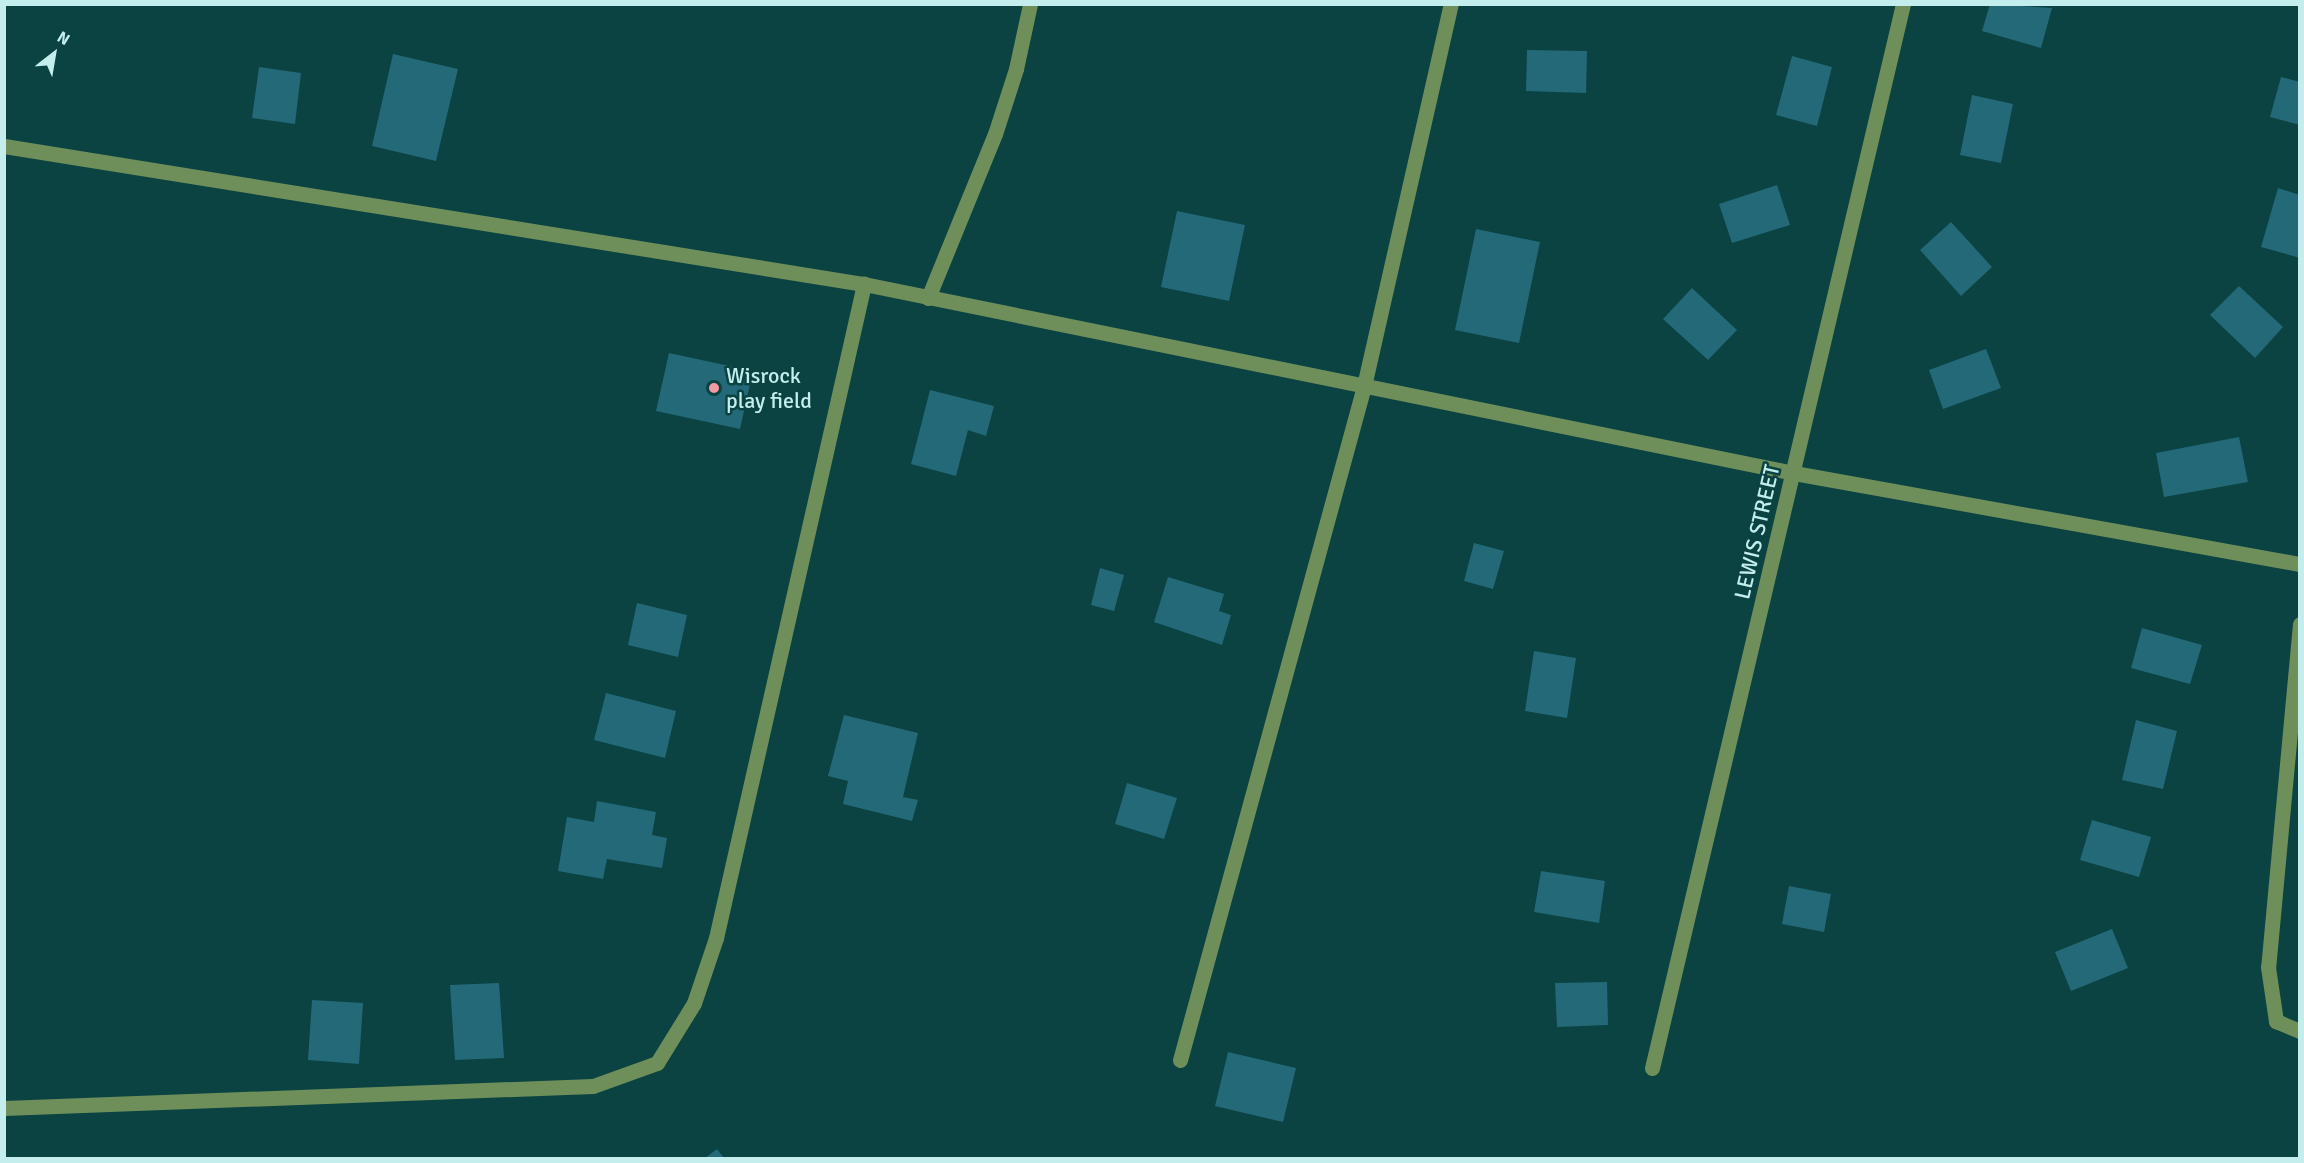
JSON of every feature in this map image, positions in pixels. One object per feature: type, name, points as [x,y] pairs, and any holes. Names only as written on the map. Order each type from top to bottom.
[{"type":"street","points":[[928,298],[995,134],[1016,69],[1030,4]]},
{"type":"street","points":[[1180,1060],[1364,386],[1452,4]]},
{"type":"street","name":"LEWIS STREET","points":[[1652,1068],[1903,4]]},
{"type":"street","points":[[4,146],[864,284],[1794,473],[2300,564]]},
{"type":"street","points":[[4,1108],[593,1086],[657,1063],[694,1003],[716,938],[864,284]]},
{"type":"street","points":[[2300,624],[2268,967],[2276,1021],[2300,1031]]},
{"type":"building","points":[[1990,4],[2052,8],[2041,48],[1982,31]]},
{"type":"building","points":[[1527,50],[1587,51],[1586,93],[1526,91]]},
{"type":"building","points":[[393,54],[458,69],[436,161],[372,146]]},
{"type":"building","points":[[1792,56],[1832,67],[1817,126],[1776,115]]},
{"type":"building","points":[[259,67],[301,73],[295,124],[252,118]]},
{"type":"building","points":[[2281,77],[2300,82],[2300,125],[2270,117]]},
{"type":"building","points":[[1972,95],[2013,104],[2001,163],[1960,155]]},
{"type":"building","points":[[1777,185],[1790,225],[1732,243],[1719,204]]},
{"type":"building","points":[[2278,188],[2300,195],[2300,258],[2261,247]]},
{"type":"building","points":[[1177,211],[1245,225],[1229,301],[1161,287]]},
{"type":"building","points":[[1951,222],[1992,267],[1961,296],[1920,250]]},
{"type":"building","points":[[1476,229],[1540,242],[1519,343],[1455,330]]},
{"type":"building","points":[[2239,286],[2283,327],[2255,358],[2210,315]]},
{"type":"building","points":[[1692,288],[1737,330],[1708,360],[1663,319]]},
{"type":"building","points":[[1986,349],[2001,388],[1943,409],[1929,370]]},
{"type":"building","points":[[669,353],[753,371],[740,429],[656,411]]},
{"type":"building","points":[[930,390],[994,406],[986,436],[968,430],[956,476],[911,464]]},
{"type":"building","points":[[2239,437],[2248,482],[2164,497],[2156,453]]},
{"type":"building","points":[[1474,543],[1504,551],[1493,589],[1464,581]]},
{"type":"building","points":[[1100,568],[1124,575],[1114,611],[1091,605]]},
{"type":"building","points":[[1168,577],[1224,594],[1219,611],[1231,615],[1222,645],[1154,622]]},
{"type":"building","points":[[637,603],[687,615],[678,657],[628,645]]},
{"type":"building","points":[[2142,628],[2202,645],[2190,684],[2131,668]]},
{"type":"building","points":[[1534,651],[1576,658],[1567,718],[1525,711]]},
{"type":"building","points":[[606,693],[676,711],[665,758],[594,740]]},
{"type":"building","points":[[844,715],[918,733],[903,797],[918,800],[912,821],[843,804],[848,781],[828,776]]},
{"type":"building","points":[[2136,720],[2177,731],[2163,789],[2122,780]]},
{"type":"building","points":[[1127,783],[1177,798],[1164,839],[1115,824]]},
{"type":"building","points":[[597,801],[656,812],[652,835],[667,838],[662,868],[607,859],[603,879],[558,871],[567,817],[594,822]]},
{"type":"building","points":[[2092,820],[2151,837],[2139,877],[2080,860]]},
{"type":"building","points":[[1541,871],[1605,881],[1599,923],[1534,912]]},
{"type":"building","points":[[1789,886],[1831,894],[1824,932],[1782,924]]},
{"type":"building","points":[[2112,929],[2128,968],[2071,991],[2055,952]]},
{"type":"building","points":[[1607,982],[1608,1025],[1557,1027],[1555,983]]},
{"type":"building","points":[[499,983],[504,1058],[455,1060],[450,985]]},
{"type":"building","points":[[312,1000],[363,1003],[359,1064],[308,1060]]},
{"type":"building","points":[[1228,1052],[1296,1068],[1283,1122],[1215,1106]]},
{"type":"building","points":[[717,1149],[724,1158],[705,1158]]},
{"type":"place","name":"Wisrock play field","points":[[714,388]]}]
